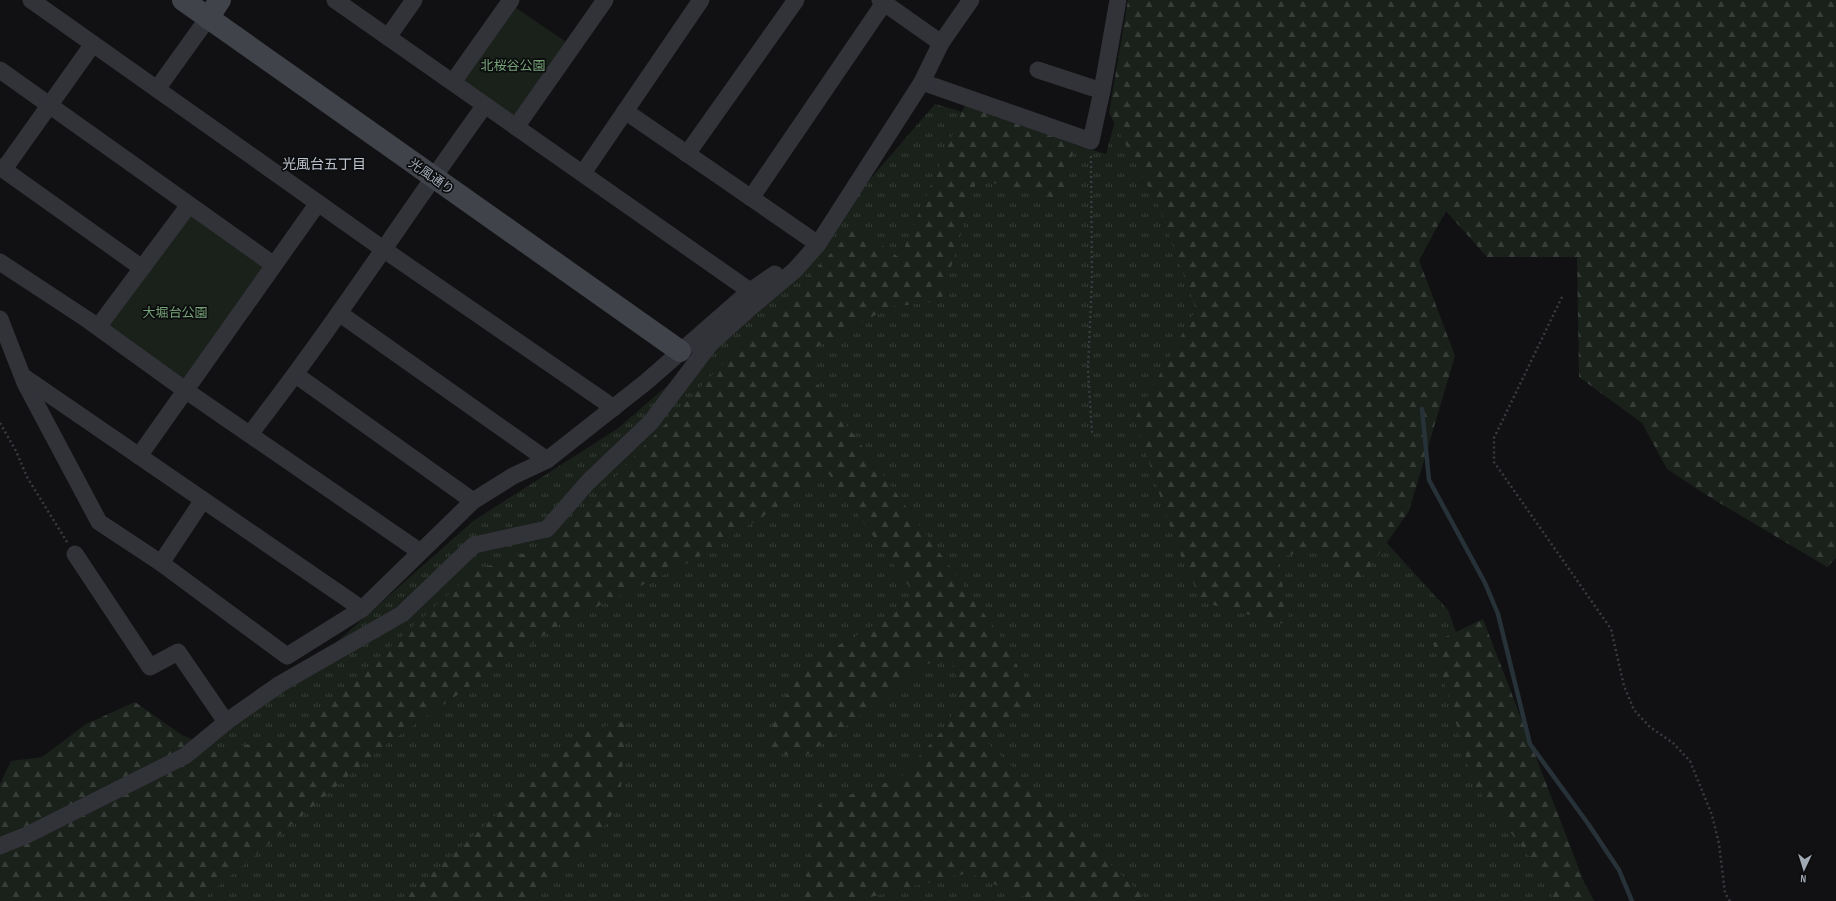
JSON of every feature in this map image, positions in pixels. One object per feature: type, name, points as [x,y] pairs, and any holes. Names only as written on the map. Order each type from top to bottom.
[{"type":"street","points":[[31,0],[383,249],[614,408]]},
{"type":"street","name":"光風通り","points":[[183,0],[680,351]]},
{"type":"street","points":[[157,89],[220,0]]},
{"type":"street","points":[[335,0],[750,291]]},
{"type":"street","points":[[388,37],[414,0]]},
{"type":"street","points":[[453,82],[511,0]]},
{"type":"street","points":[[516,127],[605,0]]},
{"type":"street","points":[[582,173],[701,0]]},
{"type":"street","points":[[687,154],[796,0]]},
{"type":"street","points":[[0,846],[27,835],[185,756],[226,722],[280,684],[402,614],[474,545],[547,529],[588,482],[651,422],[710,344],[795,270],[818,244],[922,82],[940,43],[971,0]]},
{"type":"street","points":[[922,82],[1091,141],[1102,91],[1118,0]]},
{"type":"street","points":[[751,198],[882,1],[940,43]]},
{"type":"street","points":[[93,44],[50,105],[2,168],[142,268]]},
{"type":"street","points":[[0,70],[274,265]]},
{"type":"street","points":[[1038,70],[1102,91]]},
{"type":"street","points":[[250,434],[296,375],[433,176],[485,105]]},
{"type":"street","points":[[625,111],[818,244]]},
{"type":"street","points":[[139,456],[318,203]]},
{"type":"street","points":[[98,327],[189,205]]},
{"type":"street","points":[[0,319],[22,376],[99,522],[161,564],[287,656],[362,609],[419,551],[473,501],[513,476],[547,460],[614,408],[750,291],[818,244]]},
{"type":"street","points":[[0,262],[98,327],[185,390],[419,551]]},
{"type":"street","points":[[339,313],[547,460]]},
{"type":"street","points":[[296,375],[473,501]]},
{"type":"street","points":[[22,376],[362,609]]},
{"type":"street","points":[[161,564],[203,500]]},
{"type":"street","points":[[75,554],[150,667],[178,652],[226,722]]},
{"type":"path","points":[[1091,141],[1092,280],[1088,369],[1092,433]]},
{"type":"path","points":[[1562,297],[1494,438],[1494,462],[1611,629],[1624,686],[1634,710],[1650,727],[1673,743],[1690,761],[1712,815],[1719,844],[1725,893],[1730,901]]},
{"type":"path","points":[[0,423],[16,451],[27,477],[75,554]]},
{"type":"green space","points":[[1128,0],[1836,0],[1836,558],[1827,567],[1708,496],[1667,469],[1642,423],[1579,377],[1577,257],[1487,257],[1446,211],[1419,260],[1455,356],[1409,511],[1357,585],[1320,545],[1277,559],[1291,626],[1202,602],[1176,545],[1135,419],[1196,309],[1159,207],[1109,113]]},
{"type":"green space","name":"北桜谷公園","points":[[509,3],[572,46],[516,127],[453,82]]},
{"type":"green space","points":[[1137,40],[1365,519],[1448,610],[1545,877],[1559,901],[88,901],[75,833],[276,696],[473,521],[617,429],[763,303],[935,104],[1106,154]]},
{"type":"green space","points":[[965,105],[1074,144],[1064,200],[977,179],[941,301],[890,307],[817,347],[816,383],[998,633],[1037,699],[988,743],[1148,901],[1034,901],[968,873],[871,897],[867,901],[805,901],[803,899],[819,805],[900,778],[949,723],[960,692],[951,657],[924,665],[852,722],[802,758],[762,750],[799,667],[894,614],[913,592],[829,474],[694,560],[555,627],[384,746],[208,895],[207,901],[0,901],[0,784],[11,761],[42,757],[86,724],[135,702],[182,735],[215,748],[286,741],[474,571],[551,544],[709,378],[786,302],[855,227],[900,258]]},
{"type":"green space","name":"大堀台公園","points":[[189,205],[274,265],[185,390],[98,327]]},
{"type":"green space","points":[[1483,619],[1584,882],[1594,901],[1553,901],[1545,877],[1474,785],[1433,643]]},
{"type":"green space","points":[[626,720],[620,802],[590,848],[524,901],[402,901],[587,732]]},
{"type":"waterway","points":[[1422,409],[1429,480],[1485,583],[1498,614],[1530,744],[1589,825],[1619,870],[1632,901]]},
{"type":"district","name":"光風台五丁目","points":[[324,164]]}]
